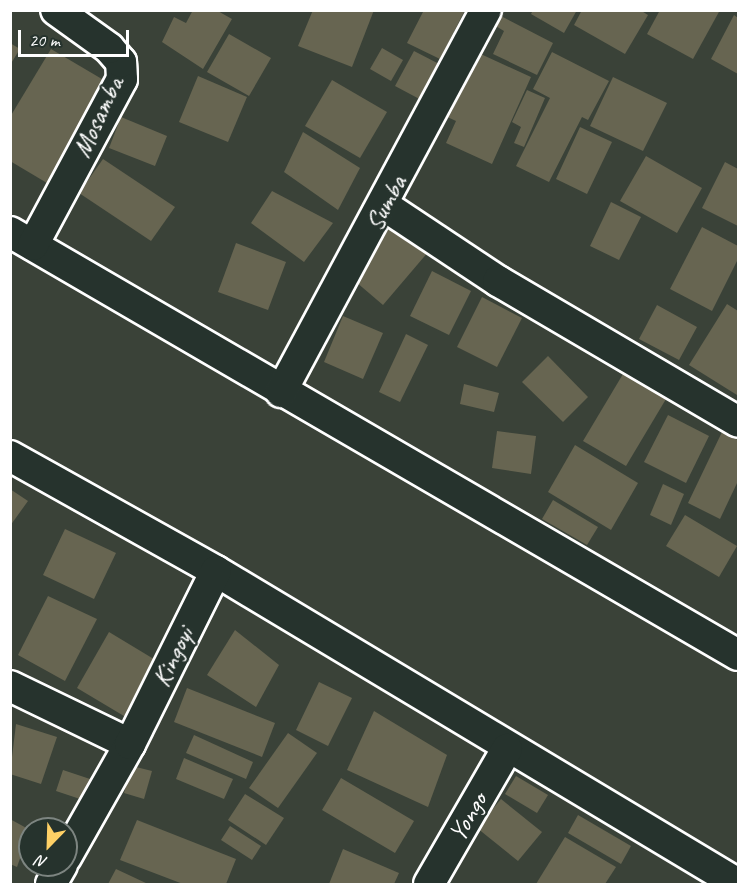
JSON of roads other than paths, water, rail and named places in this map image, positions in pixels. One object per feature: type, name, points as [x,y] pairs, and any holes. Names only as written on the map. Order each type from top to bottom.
[{"type":"street","name":"Mosamba","points":[[22,238],[122,79],[121,62],[109,48],[56,10]]},
{"type":"street","name":"Sumba","points":[[281,392],[385,206],[486,10]]},
{"type":"street","points":[[385,206],[508,287],[738,422]]},
{"type":"street","points":[[22,238],[281,392],[738,655]]},
{"type":"street","points":[[10,456],[216,571],[507,749],[738,884]]},
{"type":"street","name":"Kingoyi","points":[[78,836],[130,744],[216,571]]},
{"type":"street","points":[[10,686],[130,744]]},
{"type":"street","name":"Yongo","points":[[429,885],[507,749]]}]
